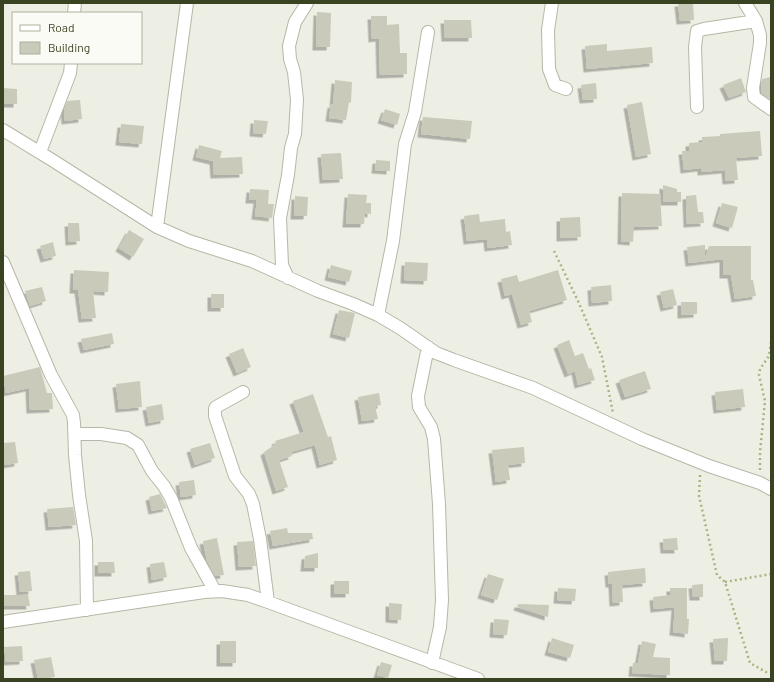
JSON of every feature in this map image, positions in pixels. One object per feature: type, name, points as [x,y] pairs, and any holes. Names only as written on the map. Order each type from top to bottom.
[{"type":"street","points":[[157,227],[187,3]]},
{"type":"street","points":[[288,278],[282,265],[280,218],[295,134],[297,100],[289,46],[295,22],[307,3]]},
{"type":"street","points":[[552,3],[548,30],[549,69],[555,84],[566,89]]},
{"type":"street","points":[[745,3],[756,21],[760,35],[753,88],[754,97],[771,109]]},
{"type":"street","points":[[697,107],[695,47],[697,31],[756,21]]},
{"type":"street","points":[[378,315],[393,241],[405,144],[415,112],[428,32]]},
{"type":"street","points":[[40,152],[70,73],[71,64]]},
{"type":"street","points":[[3,130],[157,227],[189,241],[252,261],[318,291],[378,315],[436,353],[533,388],[615,425],[642,439],[701,463],[760,483],[771,489]]},
{"type":"street","points":[[3,262],[51,375],[73,415],[79,495],[86,541],[87,610]]},
{"type":"street","points":[[428,347],[418,396],[419,407],[431,427],[434,438],[439,504],[442,600],[440,627],[432,663]]},
{"type":"street","points":[[243,392],[216,407],[215,416],[235,476],[248,494],[253,504],[260,539],[268,602]]},
{"type":"street","points":[[75,434],[101,434],[127,438],[138,445],[152,471],[171,498],[191,548],[215,591]]},
{"type":"street","points":[[3,622],[184,594],[222,591],[248,595],[478,679]]},
{"type":"path","points":[[554,251],[602,356],[615,425]]},
{"type":"path","points":[[760,483],[760,452],[765,401],[760,369],[769,356],[771,342]]},
{"type":"path","points":[[701,463],[699,496],[717,575],[725,582],[750,663],[766,672],[771,672]]},
{"type":"path","points":[[725,582],[771,574]]},
{"type":"building","points":[[678,3],[693,3],[694,20],[680,21]]},
{"type":"building","points":[[317,12],[331,13],[330,47],[316,47]]},
{"type":"building","points":[[371,16],[387,16],[387,25],[399,24],[400,53],[407,53],[407,74],[380,75],[379,38],[372,39]]},
{"type":"building","points":[[444,20],[471,20],[472,38],[445,38]]},
{"type":"building","points":[[607,44],[607,51],[652,47],[653,63],[587,69],[585,46]]},
{"type":"building","points":[[771,77],[771,100],[762,94],[761,84],[762,79]]},
{"type":"building","points":[[741,78],[746,92],[729,98],[723,85]]},
{"type":"building","points":[[335,80],[352,82],[351,103],[349,102],[346,120],[329,118],[331,104],[333,105]]},
{"type":"building","points":[[596,83],[597,99],[583,100],[581,85]]},
{"type":"building","points":[[3,88],[17,89],[17,104],[3,104]]},
{"type":"building","points":[[80,100],[82,119],[65,121],[64,109],[67,101]]},
{"type":"building","points":[[642,102],[651,154],[636,157],[627,105]]},
{"type":"building","points":[[385,109],[400,114],[397,125],[381,120]]},
{"type":"building","points":[[423,117],[472,121],[470,139],[421,134]]},
{"type":"building","points":[[254,120],[268,121],[266,134],[253,133]]},
{"type":"building","points":[[121,124],[144,126],[142,144],[119,142]]},
{"type":"building","points":[[760,131],[762,156],[736,158],[738,180],[726,181],[725,170],[701,172],[701,168],[684,170],[682,151],[689,151],[689,143],[702,142],[702,137]]},
{"type":"building","points":[[199,145],[222,151],[220,158],[242,157],[243,174],[214,175],[213,161],[196,157]]},
{"type":"building","points":[[341,153],[343,179],[323,180],[321,154]]},
{"type":"building","points":[[376,160],[390,161],[390,171],[375,170]]},
{"type":"building","points":[[663,185],[677,189],[677,192],[681,192],[681,202],[663,202]]},
{"type":"building","points":[[250,189],[269,190],[268,204],[274,204],[272,218],[255,216],[257,200],[249,200]]},
{"type":"building","points":[[622,193],[660,194],[662,226],[634,227],[633,242],[621,241]]},
{"type":"building","points":[[348,194],[367,195],[366,203],[371,203],[371,214],[365,213],[364,224],[346,224]]},
{"type":"building","points":[[696,195],[698,212],[703,212],[704,223],[687,224],[686,196]]},
{"type":"building","points":[[295,196],[308,197],[307,216],[294,216]]},
{"type":"building","points":[[722,203],[738,207],[732,228],[716,223]]},
{"type":"building","points":[[479,214],[480,222],[505,219],[506,232],[510,231],[512,245],[488,248],[487,239],[467,241],[464,216]]},
{"type":"building","points":[[580,217],[581,237],[560,238],[560,218]]},
{"type":"building","points":[[68,223],[79,223],[80,241],[69,242]]},
{"type":"building","points":[[129,230],[144,239],[133,257],[119,248]]},
{"type":"building","points":[[53,242],[56,256],[44,259],[40,246]]},
{"type":"building","points":[[705,245],[705,258],[709,246],[751,246],[751,280],[753,280],[756,296],[735,299],[731,275],[723,275],[723,259],[689,263],[687,247]]},
{"type":"building","points":[[405,262],[428,263],[427,281],[404,280]]},
{"type":"building","points":[[331,265],[352,271],[349,282],[328,277]]},
{"type":"building","points":[[74,270],[109,272],[108,292],[93,291],[96,318],[82,319],[78,290],[73,290]]},
{"type":"building","points":[[558,270],[567,300],[529,311],[532,322],[521,325],[512,294],[505,296],[501,279],[517,275],[519,282]]},
{"type":"building","points":[[611,285],[612,301],[592,303],[591,287]]},
{"type":"building","points":[[42,287],[46,301],[30,306],[25,291]]},
{"type":"building","points":[[673,289],[677,305],[664,308],[660,292]]},
{"type":"building","points":[[211,294],[224,294],[224,308],[211,308]]},
{"type":"building","points":[[681,302],[697,302],[697,314],[681,315]]},
{"type":"building","points":[[339,310],[355,313],[349,338],[333,334]]},
{"type":"building","points":[[112,333],[114,344],[84,350],[81,339]]},
{"type":"building","points":[[569,340],[575,356],[583,353],[589,369],[591,368],[595,380],[578,385],[575,371],[568,374],[557,345]]},
{"type":"building","points":[[243,348],[251,367],[237,373],[229,354]]},
{"type":"building","points":[[40,367],[47,393],[52,393],[53,409],[30,410],[29,388],[6,393],[3,376]]},
{"type":"building","points":[[645,371],[651,389],[625,397],[619,380]]},
{"type":"building","points":[[140,381],[142,407],[119,409],[116,384]]},
{"type":"building","points":[[743,389],[745,407],[717,410],[715,392]]},
{"type":"building","points":[[379,393],[381,405],[375,406],[378,419],[362,421],[358,397]]},
{"type":"building","points":[[313,394],[328,437],[331,436],[337,460],[320,465],[315,445],[291,452],[292,456],[279,460],[288,487],[276,491],[264,452],[276,444],[275,441],[304,432],[293,401]]},
{"type":"building","points":[[162,404],[164,420],[149,423],[146,407]]},
{"type":"building","points":[[15,442],[18,463],[5,465],[3,452],[5,452],[4,443]]},
{"type":"building","points":[[210,443],[215,458],[195,465],[190,449]]},
{"type":"building","points":[[524,447],[525,463],[508,465],[510,480],[496,482],[492,450]]},
{"type":"building","points":[[194,480],[196,495],[181,497],[179,482]]},
{"type":"building","points":[[160,494],[167,508],[152,511],[149,497]]},
{"type":"building","points":[[73,507],[76,525],[49,527],[47,509]]},
{"type":"building","points":[[287,528],[288,533],[312,533],[313,539],[273,546],[270,531]]},
{"type":"building","points":[[217,538],[224,575],[215,576],[207,561],[203,541]]},
{"type":"building","points":[[677,538],[678,550],[664,550],[663,539]]},
{"type":"building","points":[[253,541],[256,566],[239,567],[237,542]]},
{"type":"building","points":[[318,553],[318,568],[304,568],[305,556]]},
{"type":"building","points":[[98,562],[114,562],[115,573],[98,573]]},
{"type":"building","points":[[164,562],[167,577],[152,580],[150,564]]},
{"type":"building","points":[[645,568],[646,583],[622,585],[623,602],[613,603],[612,584],[609,584],[608,572]]},
{"type":"building","points":[[30,571],[32,591],[20,592],[18,572]]},
{"type":"building","points":[[488,574],[504,579],[497,600],[481,595]]},
{"type":"building","points":[[334,581],[349,581],[349,594],[334,594]]},
{"type":"building","points":[[703,584],[703,597],[693,597],[692,585]]},
{"type":"building","points":[[558,588],[576,589],[575,601],[557,600]]},
{"type":"building","points":[[670,588],[687,588],[687,619],[689,619],[688,634],[673,632],[675,607],[654,609],[653,597],[670,595]]},
{"type":"building","points":[[4,595],[28,595],[30,606],[4,606]]},
{"type":"building","points":[[389,603],[402,604],[401,620],[389,619]]},
{"type":"building","points":[[518,604],[549,605],[548,617],[517,607]]},
{"type":"building","points":[[494,619],[509,620],[507,635],[493,634]]},
{"type":"building","points":[[552,638],[574,645],[570,658],[548,652]]},
{"type":"building","points":[[728,638],[727,661],[715,661],[713,639]]},
{"type":"building","points":[[220,641],[236,641],[236,663],[220,663]]},
{"type":"building","points":[[642,641],[656,644],[653,657],[670,658],[670,675],[632,673],[633,663],[638,663]]},
{"type":"building","points":[[22,646],[23,661],[6,662],[4,647]]},
{"type":"building","points":[[51,657],[55,677],[38,679],[34,660]]},
{"type":"building","points":[[381,662],[392,665],[388,678],[377,675]]}]
